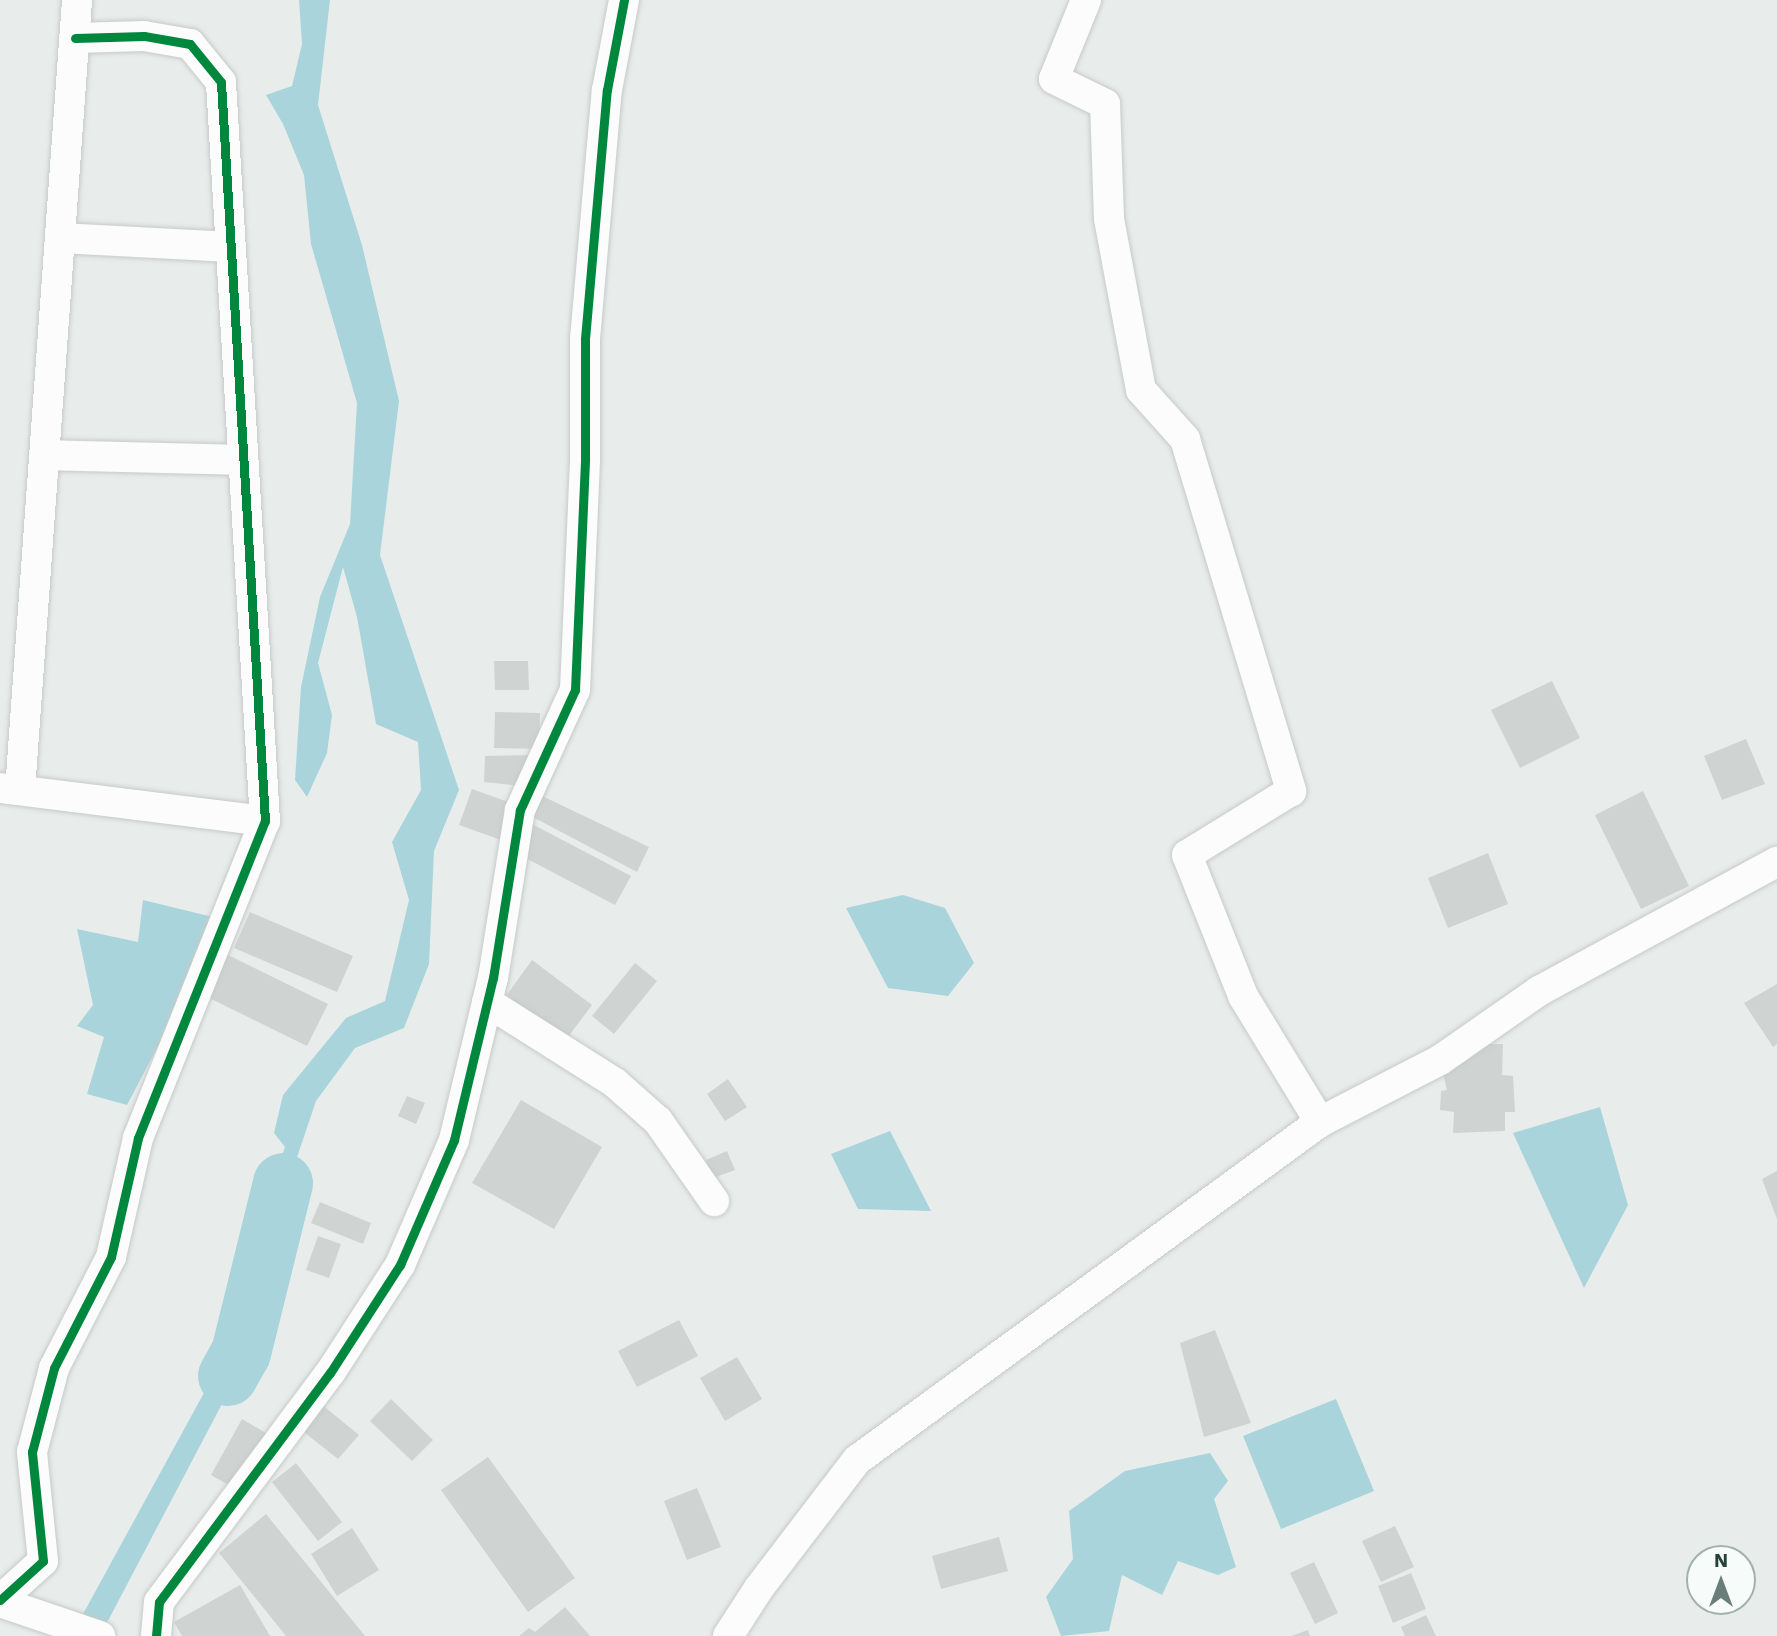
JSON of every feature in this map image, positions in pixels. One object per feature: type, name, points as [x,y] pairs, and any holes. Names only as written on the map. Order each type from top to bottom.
[{"type":"street","points":[[78,0],[44,456],[10,789],[265,821]]},
{"type":"street","points":[[156,1636],[159,1602],[330,1373],[400,1265],[454,1140],[487,1002],[520,810],[575,690],[585,458],[585,339],[607,90],[624,0]]},
{"type":"street","points":[[1086,0],[1054,79],[1105,104],[1109,219],[1141,390],[1185,439],[1291,791],[1187,855],[1243,996],[1320,1122]]},
{"type":"street","points":[[75,38],[144,36],[190,44],[221,82],[265,821],[138,1138],[111,1257],[54,1368],[32,1452],[43,1561],[0,1601],[100,1636]]},
{"type":"street","points":[[61,238],[231,247]]},
{"type":"street","points":[[44,456],[243,460]]},
{"type":"street","points":[[728,1636],[760,1588],[858,1460],[1320,1122],[1440,1060],[1539,992],[1777,862]]},
{"type":"street","points":[[487,1002],[615,1083],[658,1121],[714,1200]]},
{"type":"water","points":[[299,0],[330,0],[318,105],[362,245],[399,401],[380,555],[459,790],[434,851],[429,964],[404,1028],[355,1048],[316,1101],[289,1181],[285,1284],[100,1636],[71,1636],[264,1283],[260,1220],[285,1147],[274,1133],[283,1095],[346,1018],[385,1001],[409,900],[392,842],[421,790],[418,742],[376,724],[357,617],[343,567],[318,663],[332,715],[327,753],[307,797],[295,780],[301,687],[320,597],[350,524],[357,403],[311,244],[304,175],[283,124],[266,95],[292,86],[302,44]]},
{"type":"water","points":[[903,895],[945,908],[974,963],[948,996],[888,988],[846,908]]},
{"type":"water","points":[[143,900],[225,920],[127,1105],[87,1094],[104,1037],[77,1026],[93,1005],[77,929],[138,942]]},
{"type":"water","points":[[1600,1107],[1628,1205],[1584,1288],[1513,1133]]},
{"type":"water","points":[[890,1131],[931,1211],[858,1209],[831,1154]]},
{"type":"water","points":[[1336,1399],[1374,1491],[1281,1529],[1243,1436]]},
{"type":"water","points":[[1210,1453],[1228,1481],[1214,1499],[1236,1567],[1218,1575],[1178,1561],[1162,1595],[1122,1575],[1109,1631],[1061,1636],[1046,1597],[1073,1559],[1069,1511],[1125,1471]]},
{"type":"building","points":[[494,661],[528,661],[529,690],[495,690]]},
{"type":"building","points":[[1552,681],[1580,738],[1520,768],[1491,710]]},
{"type":"building","points":[[495,712],[540,713],[539,749],[494,748]]},
{"type":"building","points":[[1746,739],[1765,784],[1722,800],[1704,756]]},
{"type":"building","points":[[538,755],[521,786],[484,782],[485,756]]},
{"type":"building","points":[[472,789],[514,804],[501,840],[459,825]]},
{"type":"building","points":[[1643,791],[1689,886],[1641,909],[1595,815]]},
{"type":"building","points":[[538,794],[649,847],[637,872],[529,815]]},
{"type":"building","points":[[532,824],[631,876],[615,905],[516,853]]},
{"type":"building","points":[[1488,853],[1508,904],[1448,928],[1428,878]]},
{"type":"building","points":[[250,912],[353,956],[337,992],[234,948]]},
{"type":"building","points":[[222,952],[328,1004],[307,1046],[201,994]]},
{"type":"building","points":[[532,960],[592,1005],[565,1041],[506,996]]},
{"type":"building","points":[[635,963],[657,981],[614,1034],[592,1016]]},
{"type":"building","points":[[1777,984],[1777,1044],[1773,1047],[1744,1003]]},
{"type":"building","points":[[1476,1044],[1503,1044],[1502,1075],[1513,1076],[1515,1112],[1505,1112],[1505,1131],[1453,1133],[1454,1112],[1440,1110],[1441,1091],[1447,1090],[1442,1069]]},
{"type":"building","points":[[728,1079],[747,1107],[725,1121],[707,1094]]},
{"type":"building","points":[[407,1096],[425,1103],[416,1124],[398,1116]]},
{"type":"building","points":[[521,1100],[602,1147],[554,1229],[472,1183]]},
{"type":"building","points":[[727,1151],[735,1170],[713,1178],[706,1160]]},
{"type":"building","points":[[1777,1171],[1777,1219],[1762,1179]]},
{"type":"building","points":[[320,1202],[371,1223],[363,1244],[311,1223]]},
{"type":"building","points":[[318,1236],[341,1244],[329,1278],[306,1270]]},
{"type":"building","points":[[679,1320],[698,1356],[637,1387],[618,1351]]},
{"type":"building","points":[[1215,1330],[1251,1423],[1204,1437],[1180,1343]]},
{"type":"building","points":[[737,1357],[762,1399],[725,1421],[700,1378]]},
{"type":"building","points":[[391,1399],[433,1440],[412,1461],[370,1421]]},
{"type":"building","points":[[321,1404],[359,1435],[338,1459],[300,1429]]},
{"type":"building","points":[[242,1419],[271,1436],[239,1491],[211,1475]]},
{"type":"building","points":[[488,1457],[575,1578],[528,1612],[441,1490]]},
{"type":"building","points":[[296,1463],[342,1522],[318,1541],[272,1482]]},
{"type":"building","points":[[697,1488],[721,1547],[687,1560],[664,1501]]},
{"type":"building","points":[[266,1514],[365,1636],[286,1636],[219,1553]]},
{"type":"building","points":[[1395,1526],[1414,1567],[1381,1582],[1362,1541]]},
{"type":"building","points":[[352,1528],[379,1570],[337,1596],[311,1554]]},
{"type":"building","points":[[999,1537],[1008,1571],[941,1589],[932,1556]]},
{"type":"building","points":[[1314,1562],[1338,1613],[1315,1624],[1290,1573]]},
{"type":"building","points":[[1411,1573],[1426,1609],[1393,1623],[1378,1586]]},
{"type":"building","points":[[240,1585],[270,1636],[182,1636],[174,1622]]},
{"type":"building","points":[[565,1607],[590,1636],[519,1636],[529,1628],[535,1632]]},
{"type":"building","points":[[1426,1615],[1436,1636],[1405,1636],[1401,1627]]},
{"type":"building","points":[[1308,1630],[1310,1636],[1291,1636]]},
{"type":"waterway","points":[[228,1376],[241,1353],[283,1183]]},
{"type":"cycle path","points":[[156,1636],[159,1602],[330,1373],[400,1265],[454,1140],[493,978],[520,810],[575,690],[585,458],[585,339],[607,90],[624,0]]},
{"type":"cycle path","points":[[0,1600],[43,1561],[32,1452],[54,1368],[111,1257],[138,1138],[265,821],[221,82],[190,44],[144,36],[75,38]]}]
